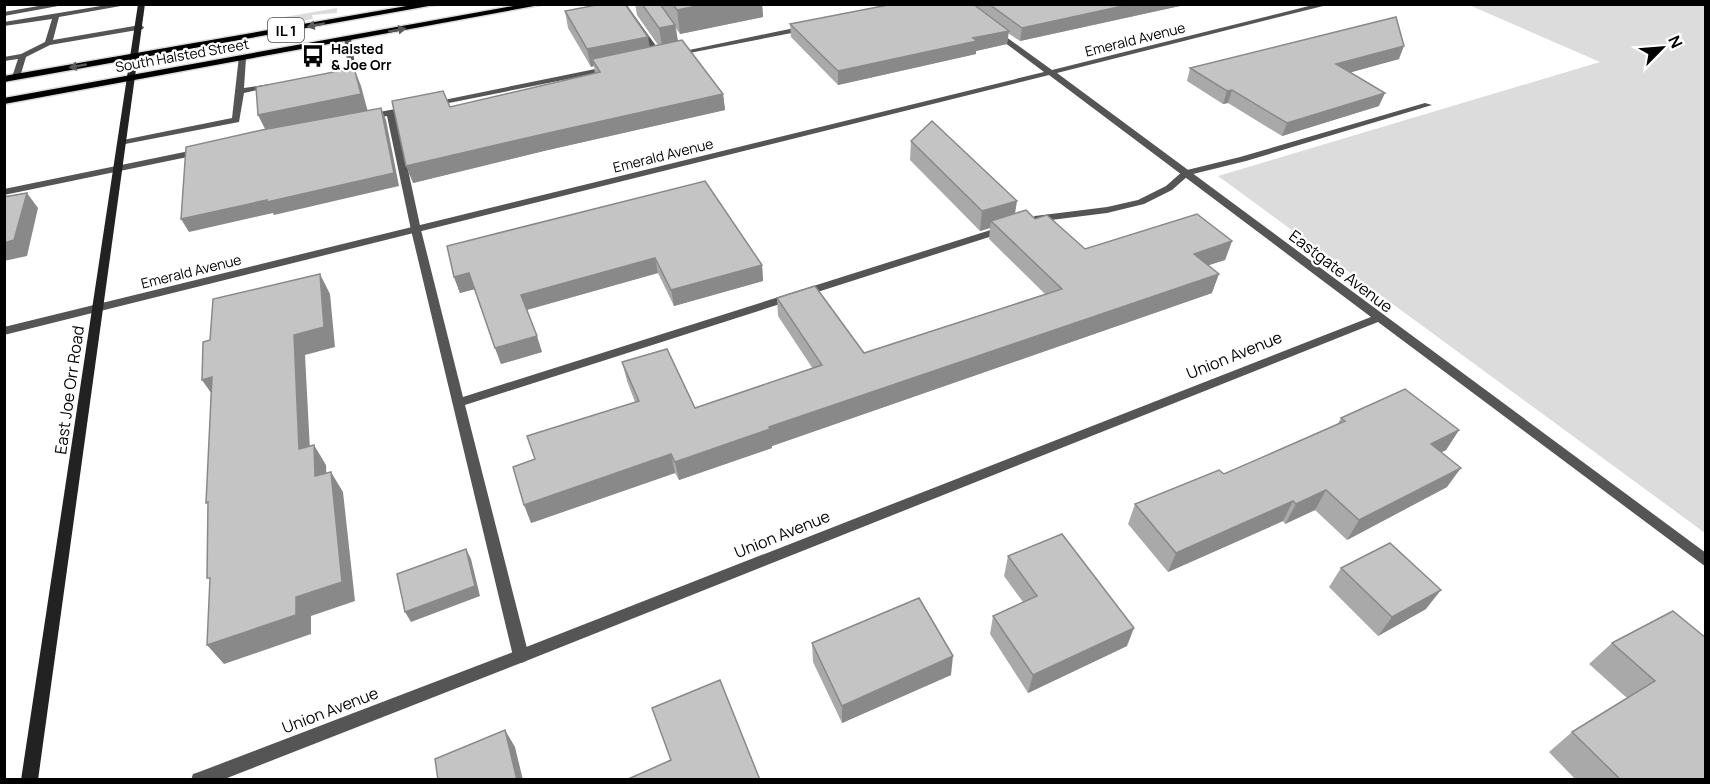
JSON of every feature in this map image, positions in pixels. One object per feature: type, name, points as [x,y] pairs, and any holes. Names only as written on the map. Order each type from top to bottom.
[{"type":"main road","name":"South Halsted Street","points":[[4,79],[436,4]]},
{"type":"main road","name":"South Halsted Street","points":[[4,101],[541,4]]},
{"type":"street","points":[[4,14],[66,4]]},
{"type":"street","points":[[4,24],[129,4]]},
{"type":"street","name":"East Joe Orr Road","points":[[29,780],[142,4]]},
{"type":"street","points":[[622,4],[660,57]]},
{"type":"street","name":"Emerald Avenue","points":[[4,331],[1328,4]]},
{"type":"street","points":[[48,43],[56,16]]},
{"type":"street","name":"Eastgate Avenue","points":[[988,25],[1706,561]]},
{"type":"street","points":[[649,60],[812,26]]},
{"type":"street","points":[[4,59],[23,56],[48,43],[140,27]]},
{"type":"street","points":[[330,75],[352,71],[347,39]]},
{"type":"street","points":[[16,77],[23,56]]},
{"type":"street","points":[[123,143],[236,120],[242,58]]},
{"type":"street","points":[[355,120],[615,67]]},
{"type":"street","points":[[240,91],[285,83]]},
{"type":"street","points":[[458,403],[1031,220],[1107,210],[1141,202],[1169,188],[1186,173],[1243,159],[1428,105]]},
{"type":"street","points":[[390,113],[416,230],[521,656]]},
{"type":"street","points":[[4,192],[203,151]]},
{"type":"street","name":"Union Avenue","points":[[199,780],[521,656],[1378,318]]},
{"type":"shaded area","points":[[1469,5],[1705,5],[1705,533],[1218,176],[1600,62]]},
{"type":"shaded area","points":[[337,8],[337,13],[312,15],[313,19],[272,26],[267,20]]},
{"type":"building","points":[[602,4],[625,4],[648,37],[587,49],[565,11]]},
{"type":"building","points":[[642,4],[660,4],[675,25],[659,28]]},
{"type":"building","points":[[673,4],[707,4],[677,10]]},
{"type":"building","points":[[893,4],[973,4],[1009,31],[973,38],[977,41],[838,71],[790,24]]},
{"type":"building","points":[[989,4],[1132,4],[1022,28]]},
{"type":"building","points":[[1396,17],[1404,46],[1336,64],[1385,93],[1287,123],[1190,68]]},
{"type":"building","points":[[682,40],[723,94],[406,166],[392,101],[443,91],[450,107],[600,72],[592,59]]},
{"type":"building","points":[[354,68],[361,94],[258,115],[256,87]]},
{"type":"building","points":[[381,108],[394,173],[181,219],[186,147]]},
{"type":"building","points":[[932,121],[1017,201],[982,211],[911,141]]},
{"type":"building","points":[[705,181],[762,265],[671,290],[655,258],[521,295],[537,336],[495,348],[469,273],[454,277],[447,246]]},
{"type":"building","points":[[27,193],[14,240],[4,243],[4,197]]},
{"type":"building","points":[[1026,210],[1035,219],[1047,215],[1085,249],[1197,214],[1232,241],[1194,254],[1219,274],[769,427],[770,429],[675,462],[671,454],[524,505],[513,467],[535,459],[527,436],[639,401],[622,362],[667,349],[695,408],[822,365],[777,298],[815,286],[864,353],[1062,289],[991,221]]},
{"type":"building","points":[[320,274],[324,327],[294,335],[299,449],[314,445],[315,476],[331,472],[342,582],[296,597],[296,615],[207,645],[210,578],[207,578],[208,502],[206,503],[212,377],[202,380],[203,342],[210,340],[213,299]]},
{"type":"building","points":[[1405,389],[1459,430],[1431,444],[1461,468],[1359,520],[1326,490],[1296,504],[1293,501],[1176,553],[1135,504],[1219,470],[1224,474],[1345,421],[1341,418]]},
{"type":"building","points":[[1062,534],[1134,628],[1033,675],[993,616],[1037,596],[1008,556]]},
{"type":"building","points":[[1390,543],[1441,590],[1392,617],[1341,568]]},
{"type":"building","points":[[466,549],[475,586],[405,612],[397,574]]},
{"type":"building","points":[[919,598],[953,656],[842,706],[812,643]]},
{"type":"building","points":[[1673,611],[1706,638],[1706,780],[1621,780],[1572,732],[1655,681],[1612,643]]},
{"type":"building","points":[[720,680],[760,780],[626,780],[671,760],[652,708]]},
{"type":"building","points":[[505,730],[517,780],[438,780],[435,759]]},
{"type":"place","name":"Halsted & Joe Orr","points":[[313,56]]}]
